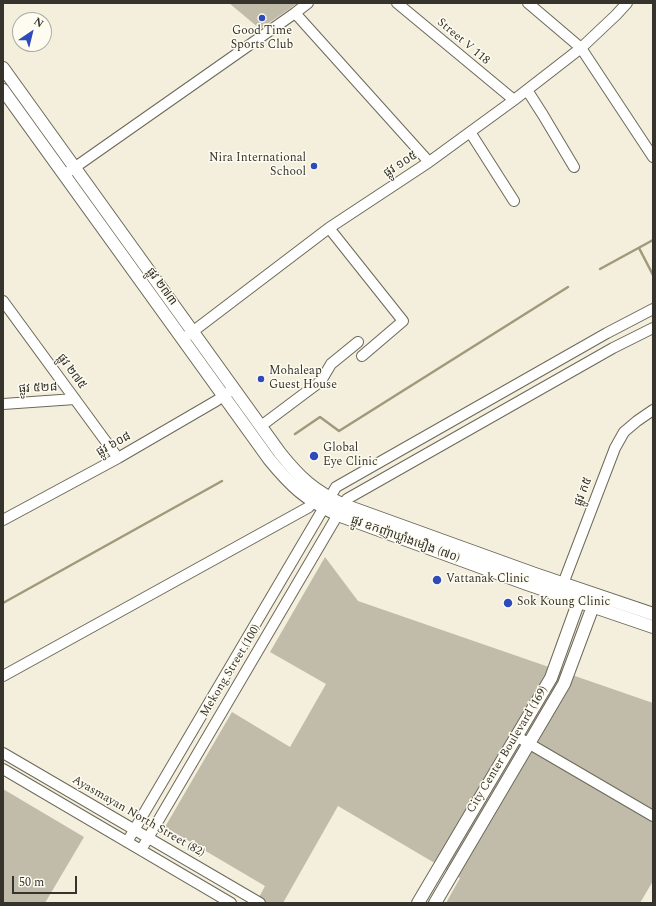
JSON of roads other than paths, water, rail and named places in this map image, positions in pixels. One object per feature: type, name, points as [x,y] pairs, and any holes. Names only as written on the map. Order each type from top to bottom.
[{"type":"main road","name":"ផ្លូវ ២៧៣","points":[[3,68],[261,426],[292,468],[321,500]]},
{"type":"main road","name":"ផ្លូវ ២៧៣","points":[[3,90],[223,396],[282,475],[295,488],[321,500]]},
{"type":"main road","points":[[120,252],[131,245]]},
{"type":"main road","points":[[321,500],[341,510]]},
{"type":"main road","name":"ផ្លូវ ឧកញ៉ាឃ្លាំងមឿង (៧០)","points":[[341,510],[653,614]]},
{"type":"main road","name":"ផ្លូវ ឧកញ៉ាឃ្លាំងមឿង (៧០)","points":[[341,510],[559,596],[653,627]]},
{"type":"main road","name":"City Center Boulevard (169)","points":[[418,903],[551,678],[582,590]]},
{"type":"main road","name":"City Center Boulevard (169)","points":[[435,903],[529,744],[566,678],[597,595]]},
{"type":"street","points":[[64,175],[308,3]]},
{"type":"street","name":"Street V 118","points":[[396,3],[514,100]]},
{"type":"street","points":[[528,3],[581,48],[653,157]]},
{"type":"street","name":"ផ្លូវ ១០៥","points":[[183,339],[329,228],[429,162],[514,100],[581,48],[627,3]]},
{"type":"street","points":[[295,13],[429,162]]},
{"type":"street","points":[[527,90],[574,167]]},
{"type":"street","points":[[470,132],[514,201]]},
{"type":"street","points":[[329,228],[403,321],[362,356]]},
{"type":"street","name":"ផ្លូវ ២៧៥","points":[[3,301],[118,458]]},
{"type":"street","points":[[3,676],[309,508],[336,487],[600,337],[653,309]]},
{"type":"street","name":"Mekong Street (100)","points":[[141,850],[347,499],[606,352],[653,328]]},
{"type":"street","points":[[261,426],[321,381],[331,364],[358,342]]},
{"type":"street","name":"ផ្លូវ ៦០៨","points":[[3,520],[118,458],[216,402],[234,388]]},
{"type":"street","name":"ផ្លូវ ៥២៨","points":[[3,404],[75,400]]},
{"type":"street","name":"ផ្លូវ ក៥","points":[[559,596],[615,448],[624,432],[636,421],[653,410]]},
{"type":"street","name":"Mekong Street (100)","points":[[126,842],[321,500]]},
{"type":"street","points":[[516,736],[653,816]]},
{"type":"street","name":"Ayasmayan North Street (82)","points":[[3,753],[260,903]]},
{"type":"street","points":[[3,769],[231,903]]},
{"type":"waterway","points":[[600,269],[653,240]]},
{"type":"waterway","points":[[639,248],[653,275]]},
{"type":"waterway","points":[[295,434],[320,417],[339,431],[568,287]]},
{"type":"waterway","points":[[3,603],[222,481]]},
{"type":"place","name":"Good Time Sports Club","points":[[262,18]]},
{"type":"place","name":"Nira International School","points":[[314,166]]},
{"type":"place","name":"Mohaleap Guest House","points":[[261,379]]},
{"type":"place","name":"Global Eye Clinic","points":[[314,456]]},
{"type":"place","name":"Vattanak Clinic","points":[[437,580]]},
{"type":"place","name":"Sok Koung Clinic","points":[[508,603]]}]
